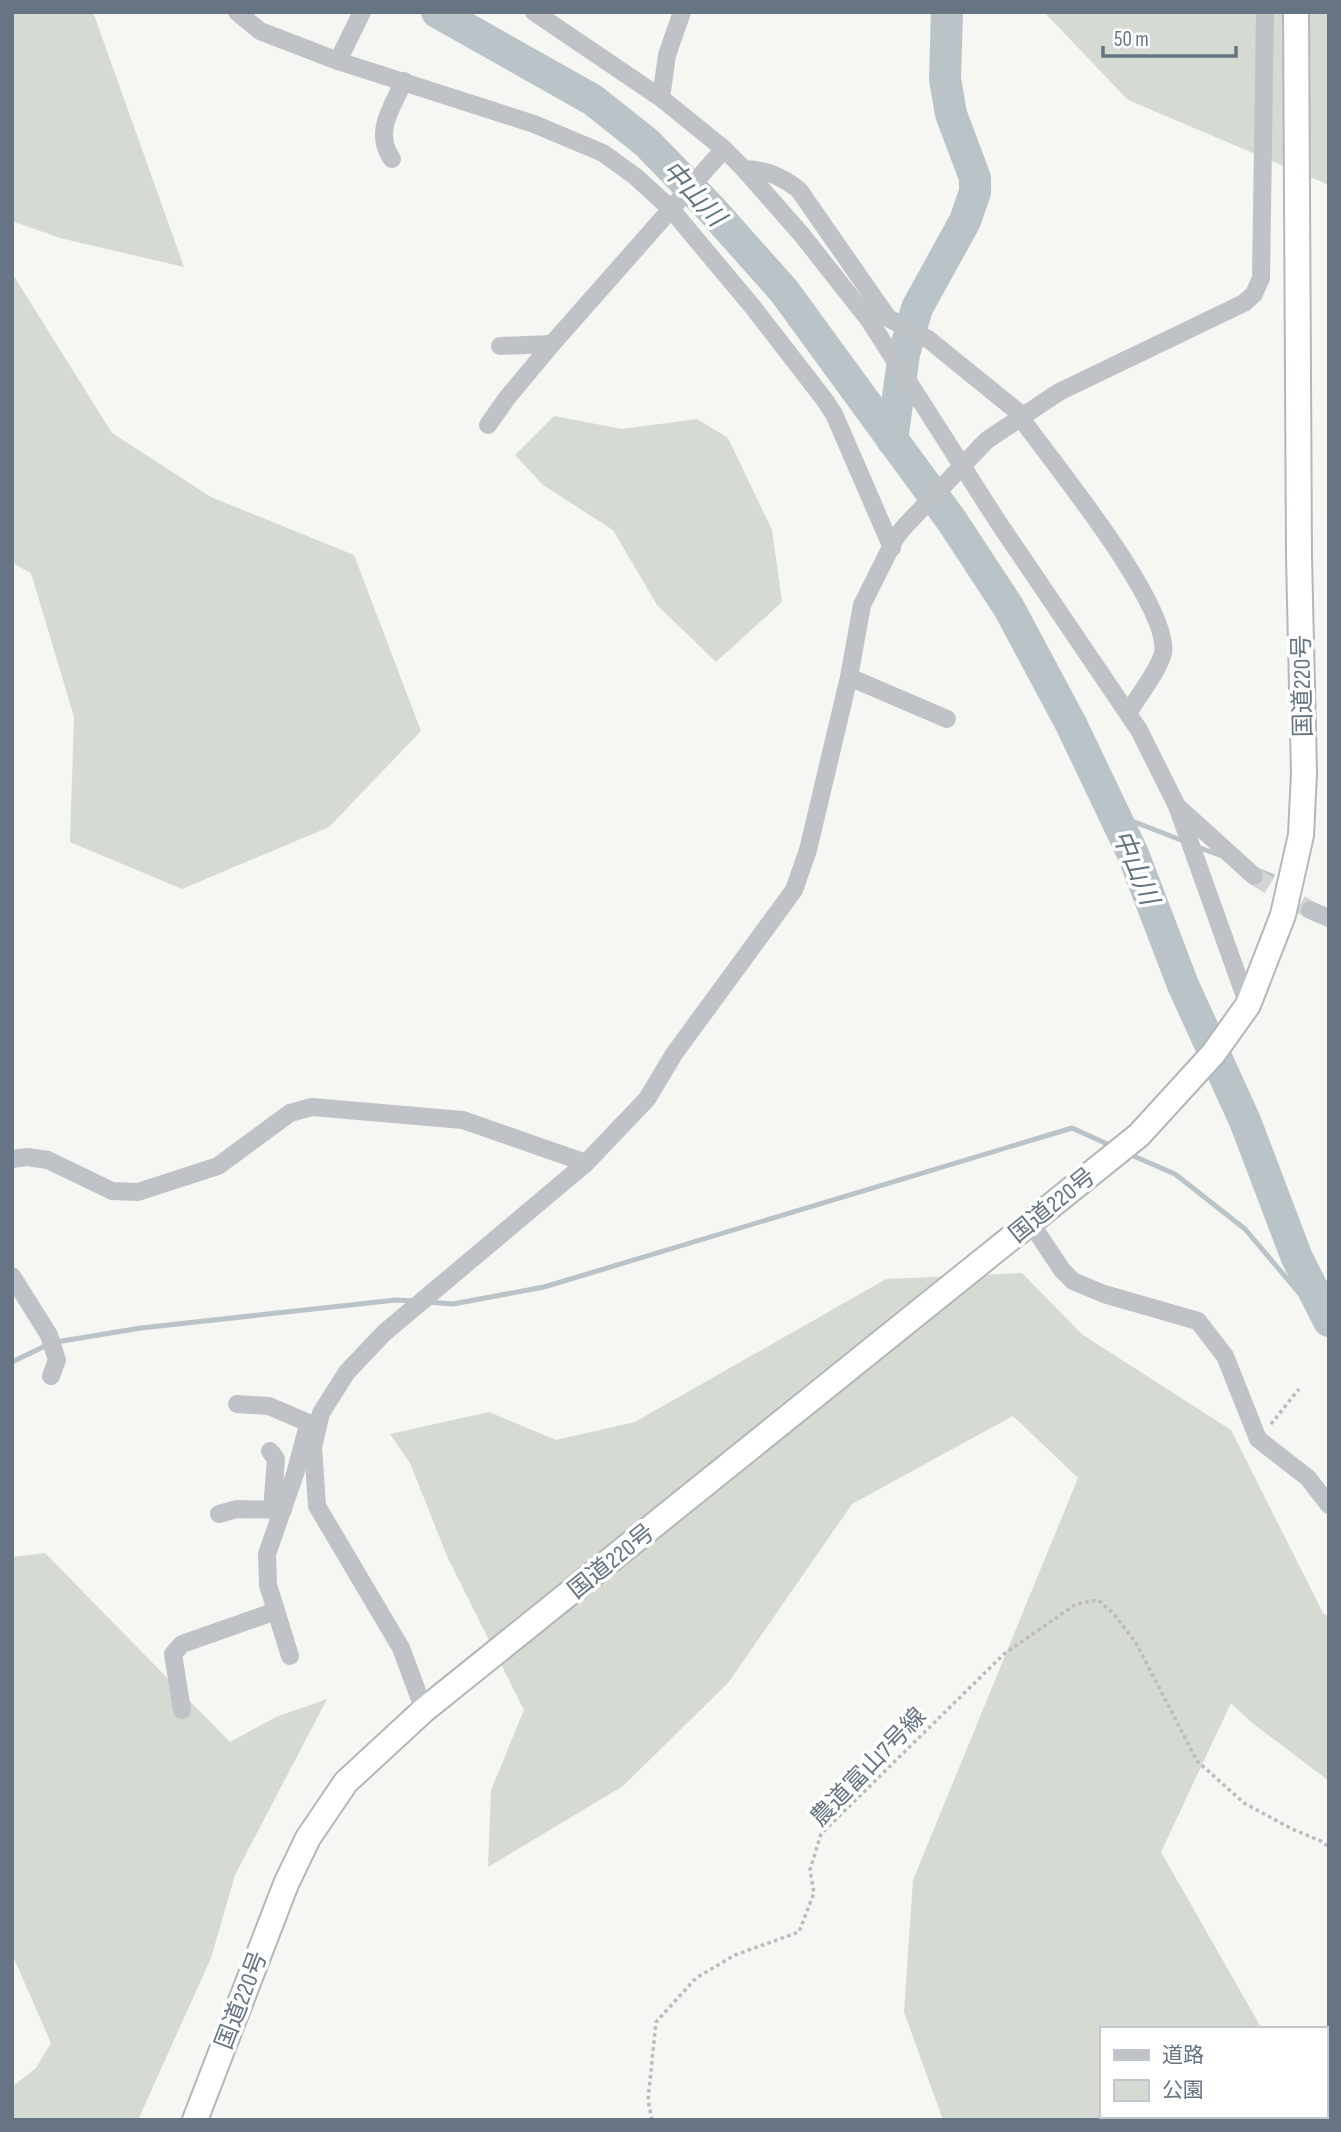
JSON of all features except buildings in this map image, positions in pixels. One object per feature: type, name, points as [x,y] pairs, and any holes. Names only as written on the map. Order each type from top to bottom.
[{"type":"highway","name":"国道220号","points":[[195,2120],[286,1884],[308,1838],[346,1782],[424,1710],[1139,1135],[1213,1054],[1248,1006],[1283,915],[1301,835],[1303,810],[1296,12]]},
{"type":"street","points":[[237,12],[260,31],[338,61],[534,124],[603,153],[636,177],[670,208],[752,306],[829,407],[892,548]]},
{"type":"street","points":[[338,61],[362,12]]},
{"type":"street","points":[[534,12],[661,98],[744,169],[802,235],[869,320],[960,467],[1139,730],[1177,806],[1248,1006]]},
{"type":"street","points":[[661,98],[667,55],[682,12]]},
{"type":"street","points":[[290,1656],[268,1585],[267,1554],[277,1510],[295,1474],[313,1425],[347,1371],[384,1333],[586,1163],[647,1099],[674,1054],[794,890],[808,850],[849,677],[862,605],[905,526],[987,440],[1022,416],[1059,392],[1244,303],[1254,294],[1261,278],[1265,12]]},
{"type":"street","points":[[392,159],[384,148],[383,127],[404,82]]},
{"type":"street","points":[[488,425],[551,344],[721,152]]},
{"type":"street","points":[[744,169],[773,173],[783,177],[799,190],[888,318],[928,340],[1022,416],[1130,569],[1149,600],[1160,629],[1163,651],[1158,665],[1128,713]]},
{"type":"street","points":[[500,346],[551,344]]},
{"type":"street","points":[[849,677],[947,719]]},
{"type":"street","points":[[1177,806],[1254,876]]},
{"type":"street","points":[[1310,910],[1329,918]]},
{"type":"street","points":[[12,1159],[27,1157],[48,1160],[112,1191],[138,1192],[218,1166],[290,1113],[312,1107],[464,1121],[586,1163]]},
{"type":"street","points":[[1030,1222],[1062,1270],[1073,1281],[1104,1294],[1198,1321],[1225,1356],[1258,1439],[1308,1478],[1329,1504]]},
{"type":"street","points":[[12,1276],[49,1335],[57,1360],[51,1376]]},
{"type":"street","points":[[237,1404],[269,1406],[313,1425]]},
{"type":"street","points":[[313,1425],[317,1506],[401,1648],[424,1710]]},
{"type":"street","points":[[270,1451],[276,1459],[277,1510]]},
{"type":"street","points":[[219,1514],[237,1509],[277,1510]]},
{"type":"street","points":[[182,1710],[173,1654],[182,1644],[276,1611]]},
{"type":"path","points":[[1258,1439],[1299,1389]]},
{"type":"path","name":"農道富山7号線","points":[[652,2120],[649,2100],[656,2022],[696,1978],[735,1955],[799,1932],[814,1893],[810,1870],[821,1835],[1004,1654],[1076,1604],[1098,1600],[1113,1613],[1136,1643],[1197,1762],[1244,1803],[1329,1847]]},
{"type":"green space","points":[[12,12],[93,12],[184,267],[60,238],[12,221]]},
{"type":"green space","points":[[1044,12],[1329,12],[1329,185],[1128,100]]},
{"type":"green space","points":[[12,273],[112,433],[211,497],[354,555],[421,731],[329,827],[182,889],[70,842],[74,717],[31,573],[12,563]]},
{"type":"green space","points":[[554,416],[622,429],[697,419],[728,438],[772,530],[782,602],[716,662],[657,605],[613,530],[543,485],[515,455]]},
{"type":"green space","points":[[1022,1273],[1083,1335],[1231,1430],[1323,1613],[1329,1617],[1329,1781],[1251,1722],[1231,1703],[1161,1852],[1261,2027],[1100,2027],[1100,2118],[1327,2118],[1327,2098],[1329,2120],[943,2120],[904,2012],[913,1880],[1078,1478],[1013,1416],[852,1504],[728,1683],[623,1786],[488,1867],[491,1790],[524,1710],[447,1556],[410,1463],[390,1434],[489,1412],[556,1440],[635,1422],[886,1279]]},
{"type":"green space","points":[[45,1553],[230,1742],[276,1717],[327,1699],[235,1875],[211,1958],[138,2120],[12,2120],[12,2087],[36,2068],[51,2043],[12,1954],[12,1557]]},
{"type":"waterway","name":"中山川","points":[[437,12],[593,100],[647,143],[712,210],[784,291],[952,521],[1009,608],[1071,724],[1133,854],[1183,985],[1245,1121],[1297,1258],[1329,1321]]},
{"type":"waterway","name":"中山川","points":[[892,440],[904,354],[917,308],[965,221],[975,192],[975,178],[951,114],[945,79],[947,12]]},
{"type":"waterway","points":[[1114,814],[1186,842]]},
{"type":"waterway","points":[[1195,846],[1222,856]]},
{"type":"waterway","points":[[1257,870],[1272,876]]},
{"type":"waterway","points":[[428,1302],[453,1304],[544,1287],[1072,1128],[1114,1147]]},
{"type":"waterway","points":[[1129,1154],[1175,1174],[1245,1229],[1305,1300],[1325,1316]]},
{"type":"waterway","points":[[56,1342],[141,1328],[396,1300],[415,1301]]},
{"type":"waterway","points":[[12,1362],[47,1345]]},
{"type":"tunnel","points":[[1254,876],[1310,910]]}]
